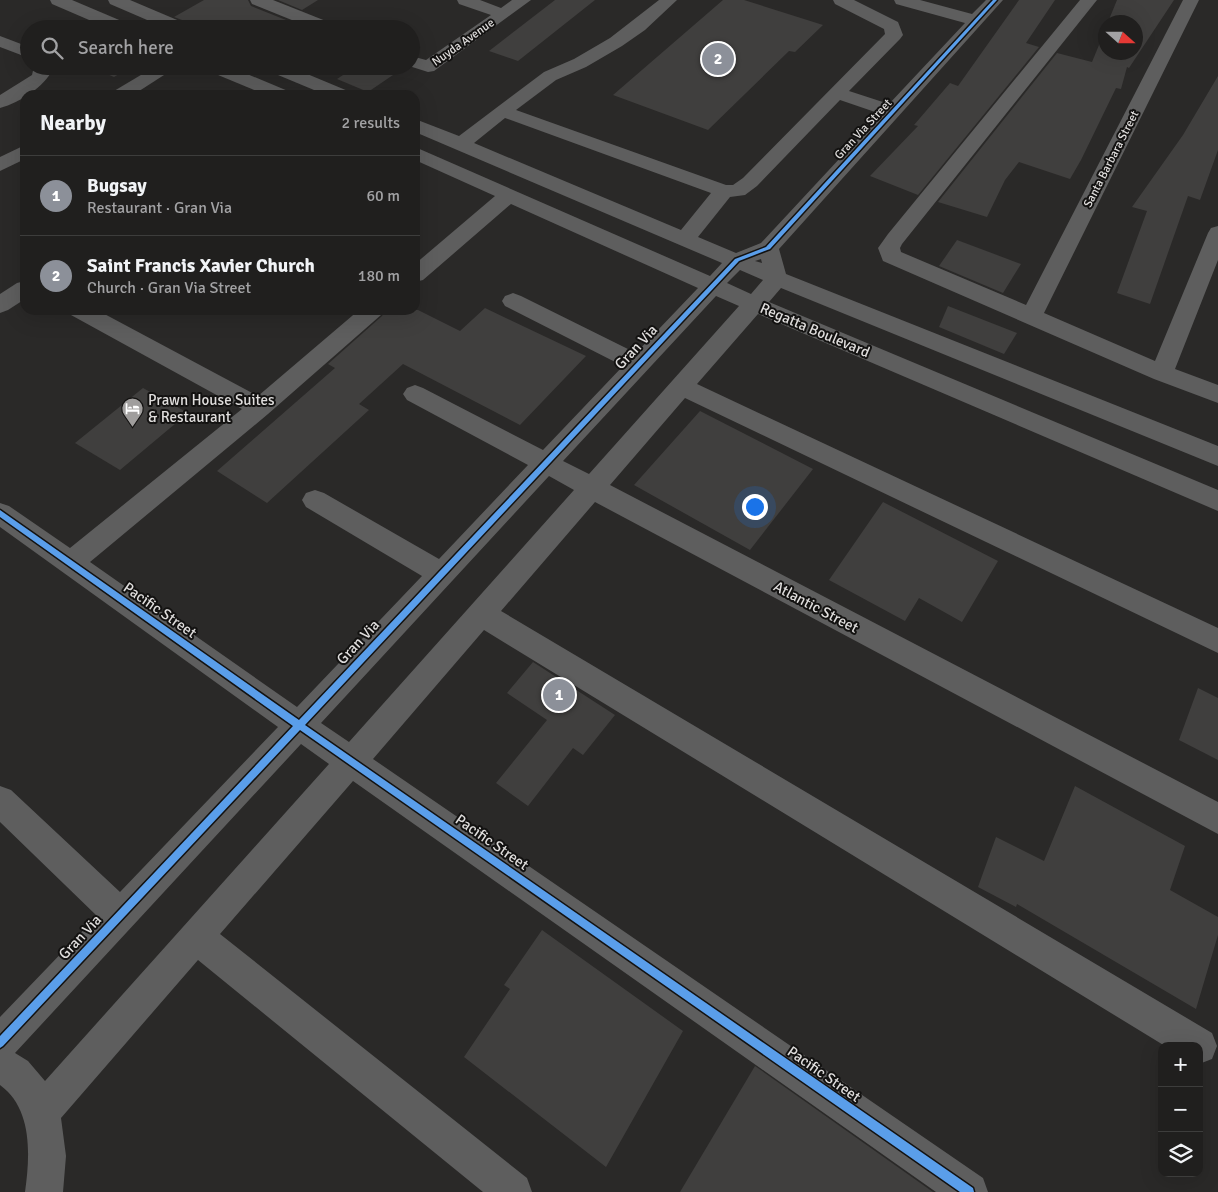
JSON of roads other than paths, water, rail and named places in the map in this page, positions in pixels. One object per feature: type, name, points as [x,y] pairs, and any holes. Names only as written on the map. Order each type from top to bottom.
[{"type":"street","points":[[58,0],[104,20]]},
{"type":"street","points":[[116,0],[162,20]]},
{"type":"street","points":[[258,0],[308,20]]},
{"type":"street","points":[[465,0],[503,14]]},
{"type":"street","name":"Nuyda Avenue","points":[[420,64],[428,67],[523,0]]},
{"type":"street","points":[[461,144],[550,76],[580,63],[604,47],[616,42],[639,26],[669,0]]},
{"type":"street","points":[[502,111],[724,191],[744,188],[894,35],[892,26],[840,0]]},
{"type":"street","points":[[902,0],[977,20]]},
{"type":"street","name":"Gran Via Street","points":[[737,260],[768,248],[995,0]]},
{"type":"street","points":[[1089,0],[889,248],[891,256],[1031,317],[1218,394]]},
{"type":"street","name":"Santa Barbara Street","points":[[1031,317],[1191,0]]},
{"type":"street","points":[[874,16],[928,7]]},
{"type":"street","points":[[0,41],[20,49]]},
{"type":"street","points":[[22,90],[40,75]]},
{"type":"street","points":[[128,90],[154,75]]},
{"type":"street","points":[[234,75],[270,90]]},
{"type":"street","points":[[294,75],[330,90]]},
{"type":"street","points":[[0,102],[20,91]]},
{"type":"street","points":[[837,93],[894,112]]},
{"type":"street","points":[[420,127],[777,278],[1218,456]]},
{"type":"street","points":[[0,165],[20,153]]},
{"type":"street","name":"Regatta Boulevard","points":[[420,155],[712,286],[1218,501]]},
{"type":"street","points":[[685,239],[724,191]]},
{"type":"street","points":[[420,271],[509,194]]},
{"type":"street","points":[[1162,372],[1218,234]]},
{"type":"street","points":[[768,248],[777,278]]},
{"type":"street","name":"Gran Via","points":[[0,1043],[737,260]]},
{"type":"street","points":[[41,1113],[777,278]]},
{"type":"street","points":[[0,305],[20,291]]},
{"type":"street","points":[[513,300],[639,364]]},
{"type":"street","points":[[88,315],[260,408]]},
{"type":"street","points":[[70,563],[260,408],[367,315]]},
{"type":"street","points":[[681,386],[1218,641]]},
{"type":"street","name":"Atlantic Street","points":[[415,394],[591,489],[1218,819]]},
{"type":"street","points":[[1177,484],[1194,445]]},
{"type":"street","points":[[315,500],[442,574]]},
{"type":"street","name":"Pacific Street","points":[[0,513],[299,725],[969,1192]]},
{"type":"street","points":[[482,612],[1192,1042]]},
{"type":"street","points":[[0,801],[120,915]]},
{"type":"street","points":[[197,937],[514,1192]]},
{"type":"street","points":[[1203,1049],[1218,1058]]},
{"type":"street","points":[[0,1064],[10,1069],[29,1088],[41,1113],[48,1143],[47,1176],[44,1192]]},
{"type":"place","name":"Saint Francis Xavier Church","points":[[718,59]]},
{"type":"place","name":"Prawn House Suites & Restaurant","points":[[132,428]]},
{"type":"place","name":"Bugsay","points":[[559,695]]}]
